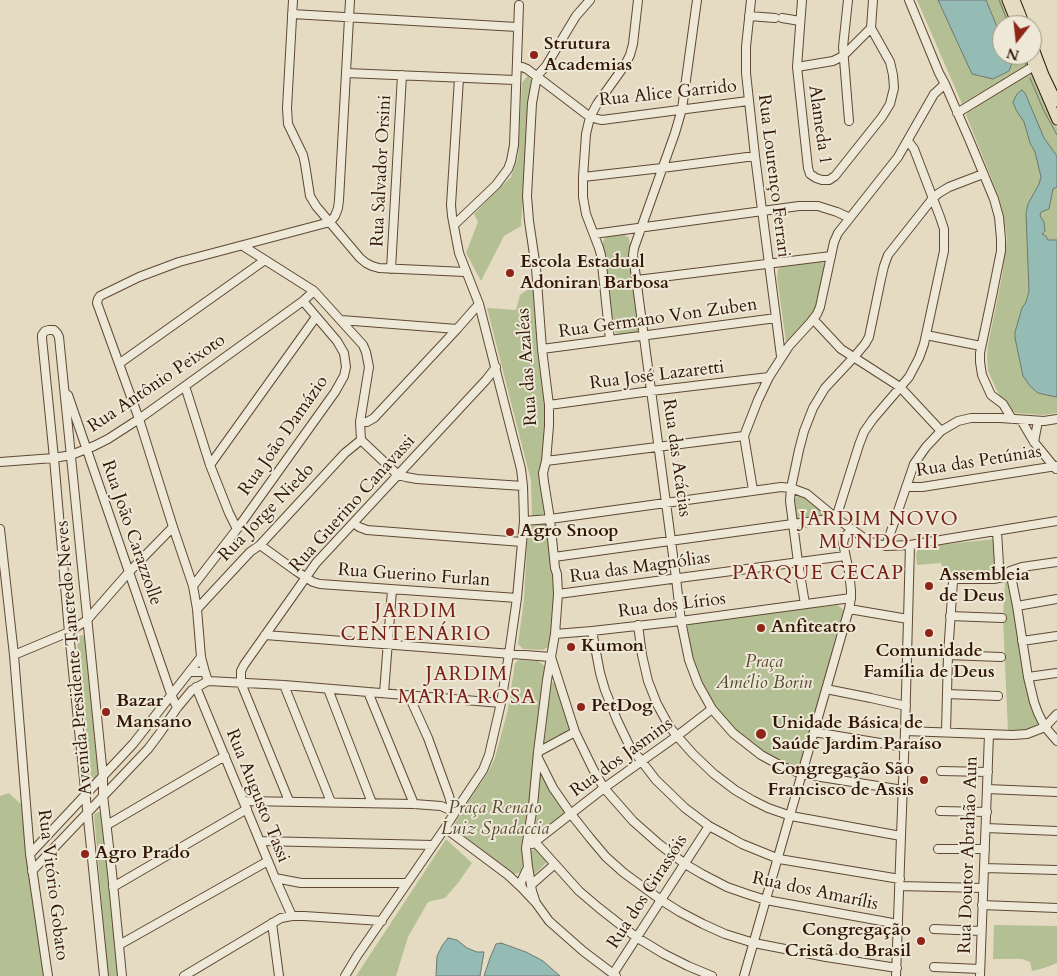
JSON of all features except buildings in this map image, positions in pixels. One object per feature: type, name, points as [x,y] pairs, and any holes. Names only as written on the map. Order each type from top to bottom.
[{"type":"main road","points":[[1007,0],[1013,15]]},
{"type":"main road","points":[[1015,0],[1021,15]]},
{"type":"main road","points":[[1040,65],[1057,102]]},
{"type":"main road","points":[[1034,66],[1057,118]]},
{"type":"street","points":[[293,0],[287,108],[288,124],[303,155],[310,196],[316,206],[366,263],[379,268],[465,272]]},
{"type":"street","points":[[208,681],[201,656],[194,586],[120,363],[97,303],[100,296],[156,270],[179,262],[330,222],[335,216],[339,200],[350,0]]},
{"type":"street","name":"Rua das Azaléas","points":[[536,903],[531,888],[526,848],[530,831],[538,755],[555,634],[558,594],[543,473],[546,461],[549,405],[527,196],[532,103],[537,76],[546,66],[576,16],[590,0]]},
{"type":"street","points":[[610,340],[601,256],[586,214],[583,197],[586,134],[590,117],[630,55],[638,0]]},
{"type":"street","name":"Rua das Acácias","points":[[697,0],[682,109],[634,251],[681,621],[689,660],[698,684],[712,709],[733,733],[760,755],[802,774],[903,790]]},
{"type":"street","name":"Rua Lourenço Ferrari","points":[[751,0],[746,47],[748,101],[781,356]]},
{"type":"street","name":"Alameda 1","points":[[802,0],[797,67],[808,168],[810,174],[816,178],[829,180],[835,176],[882,117],[890,104],[894,88],[890,62],[871,28]]},
{"type":"street","points":[[848,0],[843,56],[850,121]]},
{"type":"street","points":[[797,67],[838,60],[843,56],[871,28],[873,0]]},
{"type":"street","points":[[909,0],[1000,217],[1001,251],[981,346],[980,362],[982,374],[991,395],[1003,404],[1012,419]]},
{"type":"street","points":[[454,225],[496,185],[508,169],[511,161],[514,145],[519,5]]},
{"type":"street","points":[[292,14],[517,27]]},
{"type":"street","points":[[749,16],[800,21]]},
{"type":"street","points":[[957,113],[1034,66],[1039,67],[1044,75]]},
{"type":"street","name":"Rua Alice Garrido","points":[[517,67],[527,69],[590,117],[602,120],[748,101]]},
{"type":"street","points":[[346,73],[515,80]]},
{"type":"street","name":"Rua Salvador Orsini","points":[[392,269],[402,75]]},
{"type":"street","points":[[345,976],[445,828],[453,810],[483,770],[489,755],[500,703],[517,598],[524,521],[521,469],[479,304],[459,253],[451,205],[459,78]]},
{"type":"street","points":[[753,490],[744,436],[758,400],[781,356],[813,319],[820,307],[836,237],[901,153],[934,94],[944,84]]},
{"type":"street","points":[[836,518],[864,432],[914,370],[924,344],[944,251],[944,230],[914,149],[908,140]]},
{"type":"street","points":[[901,153],[917,158]]},
{"type":"street","points":[[583,177],[755,156]]},
{"type":"street","points":[[805,604],[790,501],[799,450],[813,408],[825,388],[854,357],[869,337],[888,255],[933,198],[949,187],[983,174]]},
{"type":"street","points":[[594,234],[800,206],[818,206],[850,218]]},
{"type":"street","points":[[243,246],[314,291],[363,345],[369,367],[360,422],[361,440],[398,475],[417,479],[523,486]]},
{"type":"street","points":[[637,280],[831,256]]},
{"type":"street","points":[[120,363],[265,260]]},
{"type":"street","name":"Rua Antônio Peixoto","points":[[0,462],[54,458],[86,449],[108,439],[185,386],[303,301],[314,291]]},
{"type":"street","name":"Rua João Damázio","points":[[194,586],[335,392],[344,376],[346,367],[344,353],[337,340],[303,301]]},
{"type":"street","points":[[360,422],[367,422],[374,418],[479,304]]},
{"type":"street","points":[[210,465],[316,317]]},
{"type":"street","points":[[468,317],[482,317]]},
{"type":"street","name":"Rua Germano Von Zuben","points":[[542,349],[776,318]]},
{"type":"street","points":[[813,319],[841,349],[900,387],[941,431]]},
{"type":"street","points":[[342,320],[457,329]]},
{"type":"street","name":"Avenida Presidente Tancredo Neves","points":[[104,976],[69,632],[42,338],[45,331],[49,330],[54,330],[59,336],[122,976]]},
{"type":"street","points":[[926,336],[981,346]]},
{"type":"street","name":"Rua Guerino Canavassi","points":[[241,683],[241,671],[244,665],[316,563],[496,367]]},
{"type":"street","name":"Rua José Lazaretti","points":[[549,405],[769,377]]},
{"type":"street","points":[[486,380],[500,384]]},
{"type":"street","name":"Rua João Carazzolle","points":[[63,382],[177,708]]},
{"type":"street","points":[[185,386],[210,465],[237,529]]},
{"type":"street","points":[[1000,418],[1003,404]]},
{"type":"street","points":[[886,546],[914,464],[941,431],[958,421],[971,418],[1038,421],[1057,419]]},
{"type":"street","points":[[1021,420],[1034,442],[1056,467]]},
{"type":"street","points":[[1034,442],[1038,421]]},
{"type":"street","points":[[546,461],[744,436]]},
{"type":"street","name":"Rua Jorge Niedo","points":[[197,609],[250,552],[260,545],[345,453],[361,440]]},
{"type":"street","name":"Rua das Petúnias","points":[[906,487],[922,487],[1056,467]]},
{"type":"street","points":[[524,521],[550,519],[781,486],[806,494],[864,538],[886,546],[910,545],[1057,521]]},
{"type":"street","points":[[554,557],[836,518]]},
{"type":"street","points":[[354,522],[359,528],[367,530],[522,542]]},
{"type":"street","points":[[14,655],[69,632],[87,620],[129,572],[173,527]]},
{"type":"street","name":"Rua Vitório Gobato","points":[[0,529],[14,655],[30,854],[48,976]]},
{"type":"street","points":[[744,976],[849,610],[851,598],[849,572],[843,539],[852,530]]},
{"type":"street","points":[[997,531],[999,565],[1007,574],[1018,606],[1022,642],[1034,702],[1045,727],[1057,741]]},
{"type":"street","name":"Rua Guerino Furlan","points":[[260,545],[306,578],[320,584],[517,598]]},
{"type":"street","points":[[575,732],[538,755],[554,788],[571,814],[606,857],[624,873],[680,912],[725,934],[754,943],[897,972],[910,545]]},
{"type":"street","name":"Rua das Magnólias","points":[[558,594],[845,556]]},
{"type":"street","points":[[946,732],[948,655],[953,580],[994,579],[1022,567],[1057,562]]},
{"type":"street","points":[[384,694],[392,590]]},
{"type":"street","name":"Rua dos Lírios","points":[[555,634],[681,621],[851,598]]},
{"type":"street","points":[[1018,606],[1057,599]]},
{"type":"street","points":[[849,610],[908,619]]},
{"type":"street","points":[[950,616],[1002,618]]},
{"type":"street","points":[[638,626],[648,681],[657,704],[677,736],[692,754],[714,774],[752,800],[791,816],[901,836]]},
{"type":"street","points":[[592,631],[604,690],[629,745],[656,780],[709,826],[742,844],[778,859],[900,883],[983,888]]},
{"type":"street","points":[[265,635],[551,657]]},
{"type":"street","points":[[1022,642],[1057,636]]},
{"type":"street","points":[[948,655],[1001,657]]},
{"type":"street","points":[[30,854],[133,744],[201,656]]},
{"type":"street","name":"Rua dos Amarílis","points":[[551,657],[575,732],[604,788],[645,832],[685,864],[727,887],[766,900],[898,924]]},
{"type":"street","points":[[190,672],[205,672]]},
{"type":"street","points":[[1028,677],[1057,673]]},
{"type":"street","points":[[166,680],[182,682]]},
{"type":"street","points":[[32,871],[148,749],[177,708],[196,687],[208,681],[284,685],[500,703]]},
{"type":"street","points":[[241,683],[289,801]]},
{"type":"street","points":[[284,685],[331,802]]},
{"type":"street","name":"Rua Augusto Tassi","points":[[196,687],[292,916]]},
{"type":"street","points":[[328,689],[372,803]]},
{"type":"street","points":[[826,689],[906,706]]},
{"type":"street","points":[[368,692],[414,804]]},
{"type":"street","points":[[947,694],[998,696]]},
{"type":"street","points":[[409,696],[428,738],[450,796],[453,810]]},
{"type":"street","name":"Rua dos Jasmins","points":[[526,848],[712,709]]},
{"type":"street","points":[[905,731],[1027,734],[1045,727],[1057,714]]},
{"type":"street","points":[[814,732],[904,747]]},
{"type":"street","name":"Rua Doutor Abrahão Aun","points":[[980,972],[989,734]]},
{"type":"street","points":[[107,825],[225,756]]},
{"type":"street","points":[[941,771],[988,772]]},
{"type":"street","points":[[987,789],[1057,792]]},
{"type":"street","points":[[450,796],[458,796],[468,792]]},
{"type":"street","points":[[113,886],[245,805],[289,801],[331,802],[414,804],[441,806],[453,810]]},
{"type":"street","points":[[940,810],[987,812]]},
{"type":"street","name":"Rua dos Girassóis","points":[[614,975],[636,937],[709,826]]},
{"type":"street","points":[[445,828],[522,885],[531,888],[555,864]]},
{"type":"street","points":[[986,828],[1057,831]]},
{"type":"street","points":[[530,831],[535,842],[579,891],[636,937],[664,954],[712,976]]},
{"type":"street","points":[[260,840],[432,845]]},
{"type":"street","points":[[938,849],[985,850]]},
{"type":"street","points":[[119,945],[268,861]]},
{"type":"street","points":[[522,885],[528,867]]},
{"type":"street","points":[[984,868],[1057,870]]},
{"type":"street","points":[[275,878],[301,883],[407,883]]},
{"type":"street","name":"Rua das Azaléas","points":[[522,885],[550,922],[614,975]]},
{"type":"street","points":[[982,905],[1057,908]]},
{"type":"street","points":[[184,976],[281,918],[292,916],[382,921]]},
{"type":"street","points":[[272,923],[279,976]]},
{"type":"street","points":[[934,929],[981,931]]},
{"type":"street","points":[[934,967],[980,972]]},
{"type":"green space","points":[[917,0],[1003,0],[1009,15],[992,15],[992,65],[1027,65],[962,104]]},
{"type":"green space","points":[[1031,73],[1057,128],[1057,413],[1043,415],[1015,413],[1008,408],[999,395],[988,371],[988,345],[1002,276],[1007,238],[999,197],[966,115],[969,111]]},
{"type":"green space","points":[[528,75],[531,80],[521,226],[504,236],[481,281],[466,253],[478,222],[474,214],[511,177],[518,157],[522,83]]},
{"type":"green space","points":[[623,234],[629,238],[641,325],[639,331],[635,334],[620,336],[613,329],[602,244],[607,236]]},
{"type":"green space","points":[[821,261],[826,265],[816,312],[788,342],[786,341],[777,278],[778,269]]},
{"type":"green space","points":[[534,285],[549,426],[541,474],[545,515],[532,517],[531,481],[487,308],[516,310],[520,295]]},
{"type":"green space","points":[[800,495],[803,495],[827,514],[826,517],[797,520],[795,500]]},
{"type":"green space","points":[[534,523],[547,524],[555,580],[552,636],[548,647],[543,650],[523,649],[518,644],[524,600],[527,542],[529,528]]},
{"type":"green space","points":[[995,539],[996,577],[945,577],[941,563],[917,565],[916,554],[919,547]]},
{"type":"green space","points":[[1011,581],[1040,725],[1026,732],[1008,732],[1003,618],[1005,582]]},
{"type":"green space","name":"Praça Amélio Borin","points":[[837,605],[843,609],[843,613],[800,769],[767,756],[720,719],[701,685],[692,658],[687,626],[689,623],[695,622]]},
{"type":"green space","points":[[82,635],[87,638],[101,773],[96,779],[91,777],[77,642],[77,637]]},
{"type":"green space","name":"Praça Renato Luiz Spadaccia","points":[[519,660],[538,661],[545,666],[522,872],[515,874],[456,829],[454,825],[487,774],[495,758],[508,709],[515,663]]},
{"type":"green space","points":[[554,682],[571,730],[544,745],[551,684]]},
{"type":"green space","points":[[540,772],[553,796],[566,814],[539,833],[536,833],[533,829]]},
{"type":"green space","points":[[9,793],[23,806],[44,976],[0,976],[0,796]]},
{"type":"green space","points":[[103,813],[120,976],[108,976],[94,814]]},
{"type":"green space","points":[[446,839],[472,863],[445,898],[428,902],[408,937],[396,976],[356,976]]},
{"type":"green space","points":[[536,848],[547,862],[532,877],[530,851]]},
{"type":"green space","points":[[994,925],[1057,926],[1057,963],[1032,971],[1030,962],[1022,959],[993,959]]},
{"type":"water","points":[[938,0],[986,0],[992,15],[992,65],[1011,65],[1009,71],[993,79],[972,74]]},
{"type":"water","points":[[1022,90],[1044,138],[1057,156],[1057,187],[1053,189],[1049,209],[1041,212],[1040,216],[1044,222],[1045,231],[1042,234],[1048,240],[1057,240],[1057,397],[1038,393],[1030,386],[1023,376],[1015,338],[1022,308],[1029,291],[1026,213],[1028,204],[1041,177],[1035,152],[1030,143],[1024,122],[1013,102],[1017,94]]},
{"type":"water","points":[[448,938],[457,940],[467,948],[477,952],[484,952],[480,976],[436,976],[437,956]]},
{"type":"water","points":[[501,943],[526,952],[543,961],[560,976],[484,976],[496,944]]},
{"type":"waterway","points":[[999,0],[1005,15]]},
{"type":"waterway","points":[[1030,78],[1043,109],[1057,135]]},
{"type":"place","name":"Strutura Academias","points":[[534,55]]},
{"type":"place","name":"Escola Estadual Adoniran Barbosa","points":[[510,273]]},
{"type":"place","name":"Agro Snoop","points":[[510,532]]},
{"type":"place","name":"Assembleia de Deus","points":[[929,586]]},
{"type":"place","name":"Anfiteatro","points":[[761,628]]},
{"type":"place","name":"Comunidade Família de Deus","points":[[929,633]]},
{"type":"place","name":"Kumon","points":[[571,647]]},
{"type":"place","name":"PetDog","points":[[581,707]]},
{"type":"place","name":"Bazar Mansano","points":[[106,712]]},
{"type":"place","name":"Unidade Básica de Saúde Jardim Paraíso","points":[[761,734]]},
{"type":"place","name":"Congregação São Francisco de Assis","points":[[924,780]]},
{"type":"place","name":"Agro Prado","points":[[85,854]]},
{"type":"place","name":"Congregação Cristã do Brasil","points":[[921,941]]},
{"type":"district","name":"JARDIM NOVO MUNDO III","points":[[879,532]]},
{"type":"district","name":"PARQUE CECAP","points":[[818,574]]},
{"type":"district","name":"JARDIM CENTENÁRIO","points":[[416,624]]},
{"type":"district","name":"JARDIM MARIA ROSA","points":[[467,686]]}]
